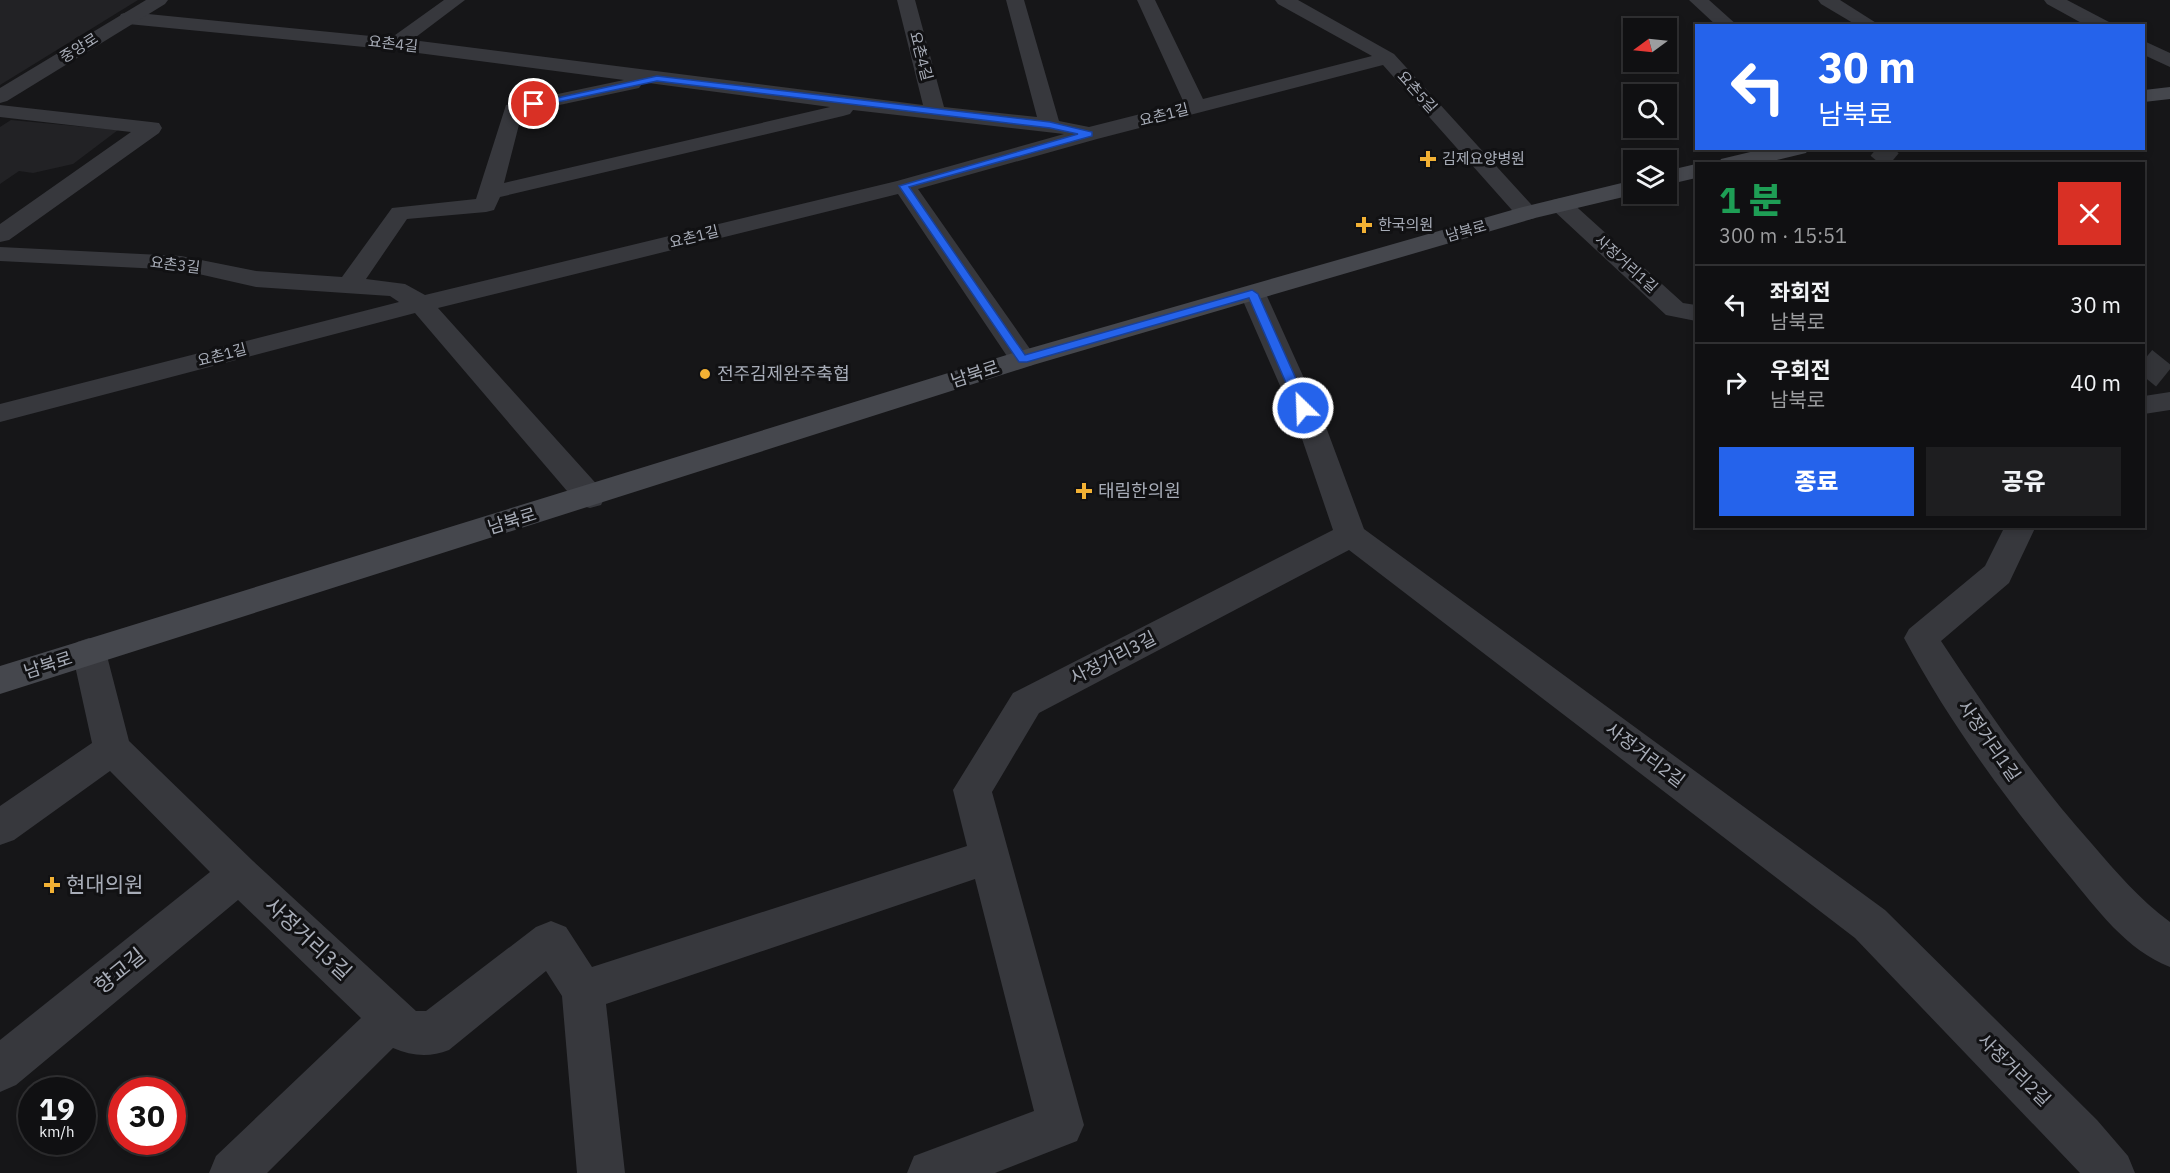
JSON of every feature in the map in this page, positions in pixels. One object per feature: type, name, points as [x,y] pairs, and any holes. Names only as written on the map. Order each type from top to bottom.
[{"type":"main road","points":[[2145,96],[2170,93]]},
{"type":"main road","points":[[1738,162],[1789,150]]},
{"type":"main road","points":[[1677,175],[1695,171]]},
{"type":"main road","name":"남북로","points":[[0,680],[590,497],[1023,359],[1527,213],[1623,190]]},
{"type":"street","name":"중앙로","points":[[0,97],[159,0]]},
{"type":"street","points":[[395,44],[456,0]]},
{"type":"street","name":"요촌4길","points":[[906,0],[935,111]]},
{"type":"street","points":[[1015,0],[1050,125]]},
{"type":"street","points":[[1146,0],[1196,106]]},
{"type":"street","name":"요촌5길","points":[[1284,0],[1387,58],[1527,213]]},
{"type":"street","points":[[1698,0],[1727,24]]},
{"type":"street","points":[[1827,0],[1869,24]]},
{"type":"street","points":[[2053,0],[2098,24]]},
{"type":"street","name":"요촌4길","points":[[128,18],[395,44],[866,105],[1050,125],[1089,134]]},
{"type":"street","points":[[2145,48],[2170,61]]},
{"type":"street","name":"요촌1길","points":[[0,413],[421,304],[904,186],[1089,134],[1387,58]]},
{"type":"street","name":"요촌4길","points":[[487,199],[513,109],[657,79]]},
{"type":"street","name":"요촌4길","points":[[487,199],[866,105]]},
{"type":"street","points":[[0,111],[151,128],[3,229]]},
{"type":"street","name":"남북로","points":[[904,186],[1023,359]]},
{"type":"street","points":[[349,285],[400,213],[487,199]]},
{"type":"street","name":"사정거리1길","points":[[1561,205],[1675,309],[1695,313]]},
{"type":"street","name":"요촌3길","points":[[0,254],[181,263],[256,279],[396,289],[421,304],[590,497]]},
{"type":"street","points":[[1252,294],[1312,427],[1352,535]]},
{"type":"street","points":[[2145,405],[2170,402]]},
{"type":"street","name":"사정거리1길","points":[[2020,528],[1997,574],[1921,638],[1984,737],[2041,814],[2128,915],[2170,947]]},
{"type":"street","name":"사정거리3길","points":[[932,1173],[1061,1125],[972,790],[1026,704],[1352,535]]},
{"type":"street","name":"사정거리2길","points":[[1352,535],[1870,924],[2080,1137],[2111,1173]]},
{"type":"street","points":[[0,828],[112,749],[89,652]]},
{"type":"street","name":"사정거리3길","points":[[112,749],[239,874],[407,1032],[433,1034],[551,941],[583,992],[601,1173]]},
{"type":"street","points":[[583,992],[990,856]]},
{"type":"street","name":"향교길","points":[[0,1069],[239,874]]},
{"type":"street","points":[[233,1173],[392,1018]]},
{"type":"shaded area","points":[[0,0],[138,0],[0,85]]},
{"type":"shaded area","points":[[11,120],[118,130],[73,164],[33,173],[19,171],[0,184],[0,127]]},
{"type":"tunnel","points":[[1879,150],[1894,162]]},
{"type":"tunnel","points":[[2145,361],[2170,381]]},
{"type":"place","name":"김제요양병원","points":[[1428,159]]},
{"type":"place","name":"한국의원","points":[[1364,225]]},
{"type":"place","name":"전주김제완주축협","points":[[705,374]]},
{"type":"place","name":"태림한의원","points":[[1084,491]]},
{"type":"place","name":"현대의원","points":[[52,885]]},
{"type":"route","points":[[534,104],[657,79],[1050,125],[1089,134],[904,186],[1023,359],[1252,294],[1303,408]]}]
